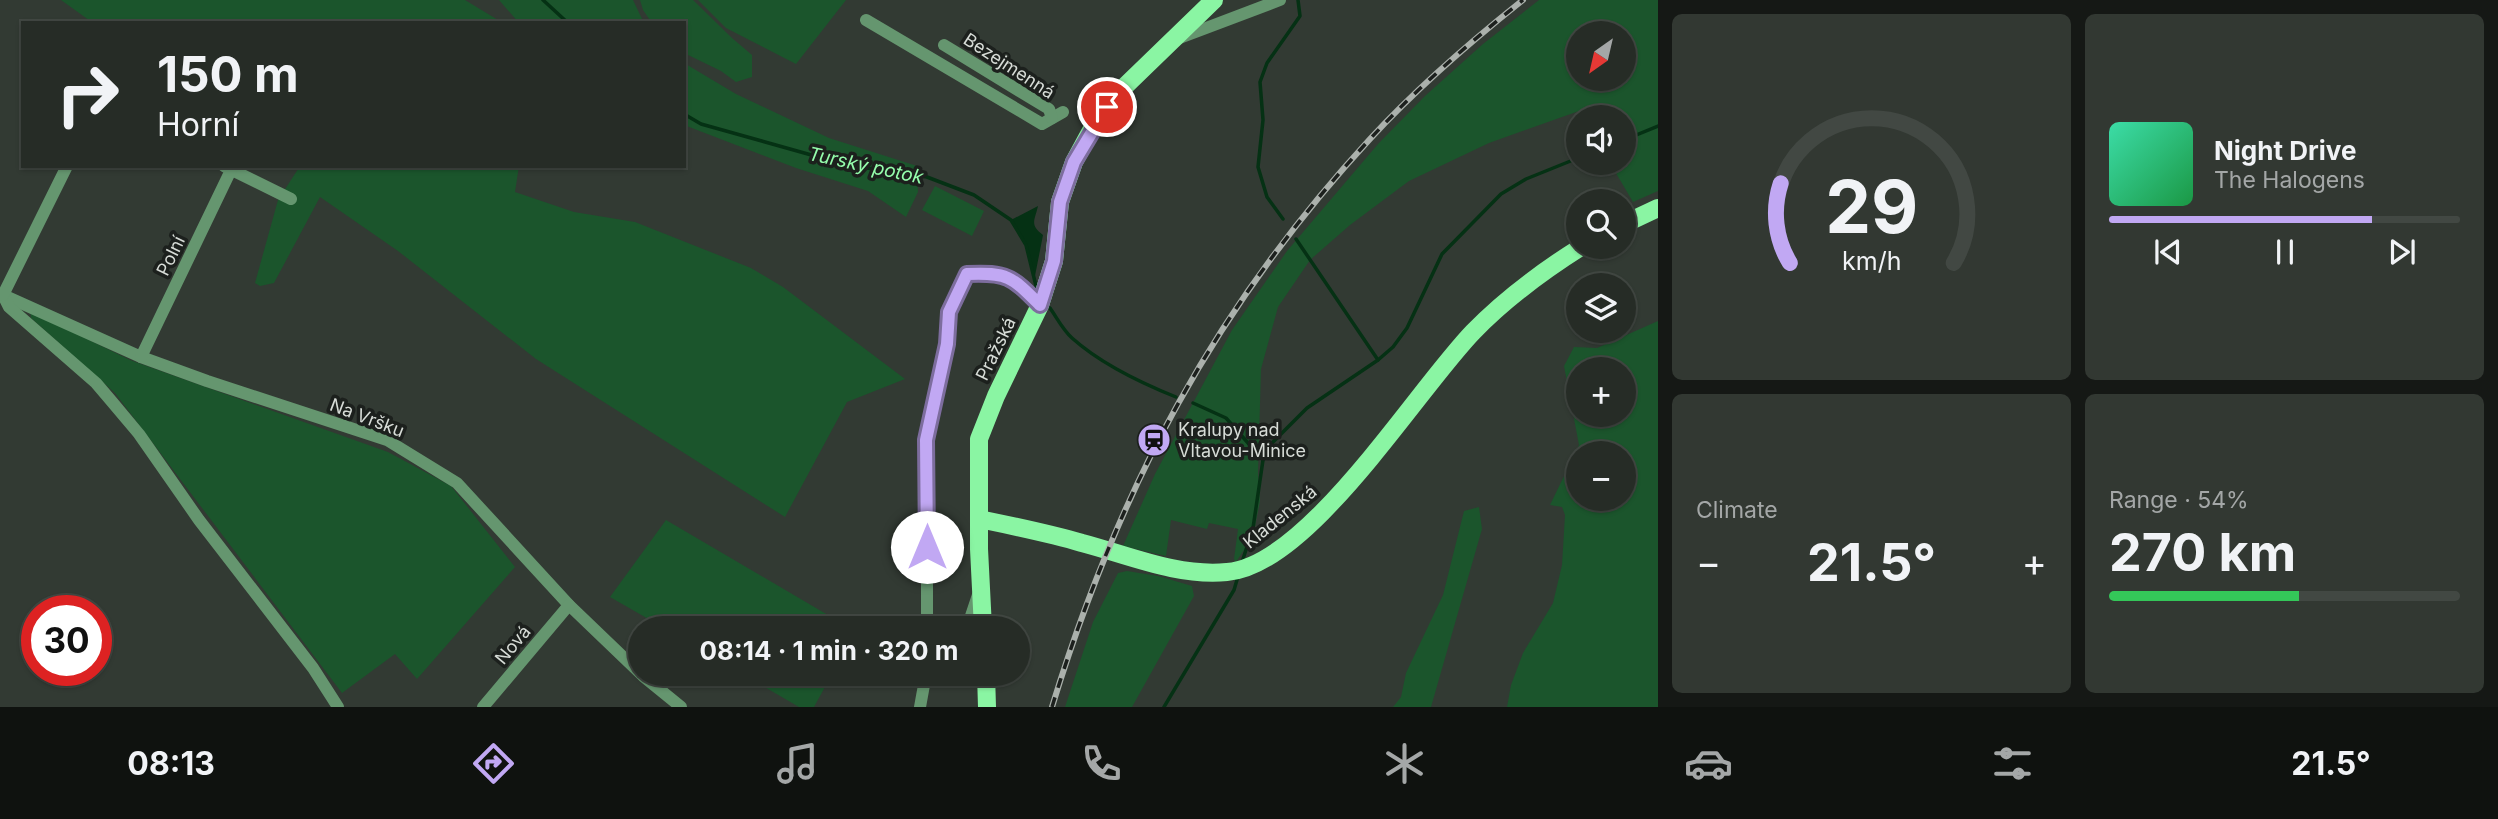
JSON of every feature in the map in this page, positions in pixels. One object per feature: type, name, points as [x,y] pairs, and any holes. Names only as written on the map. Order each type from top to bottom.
[{"type":"main road","name":"Pražská","points":[[982,616],[979,439],[996,396],[1040,305],[1054,261],[1060,202],[1074,162],[1094,125],[1118,92],[1214,0]]},
{"type":"main road","points":[[1636,218],[1658,208]]},
{"type":"main road","name":"Kladenská","points":[[979,519],[1084,543],[1157,565],[1210,573],[1246,570],[1260,563],[1337,497],[1474,331],[1566,256]]},
{"type":"main road","points":[[987,686],[988,707]]},
{"type":"street","name":"Pražská","points":[[1170,41],[1280,0]]},
{"type":"street","name":"Bezejmenná","points":[[866,20],[1042,124],[1057,115],[944,45]]},
{"type":"street","points":[[66,168],[4,295],[9,307],[96,383],[122,414],[199,520],[313,668],[338,707]]},
{"type":"street","points":[[227,168],[291,199]]},
{"type":"street","name":"Polní","points":[[141,357],[227,168]]},
{"type":"street","points":[[928,616],[926,440],[947,344],[949,312],[967,274],[1006,276],[1018,282],[1040,305]]},
{"type":"street","name":"Na Vršku","points":[[4,295],[141,357],[387,440],[457,483],[569,605],[643,676],[681,707]]},
{"type":"street","points":[[971,616],[981,588]]},
{"type":"street","name":"Nová","points":[[483,707],[569,605]]},
{"type":"street","points":[[920,707],[924,686]]},
{"type":"shaded area","points":[[61,0],[465,0],[500,21],[90,21]]},
{"type":"shaded area","points":[[499,0],[633,0],[643,21],[517,21]]},
{"type":"shaded area","points":[[640,0],[693,0],[752,55],[752,77],[736,82],[721,71],[686,54],[686,21],[651,21]]},
{"type":"shaded area","points":[[698,0],[846,0],[796,64],[726,28]]},
{"type":"shaded area","points":[[1539,0],[1658,0],[1658,191],[1636,201],[1636,189],[1625,189],[1617,175],[1636,175],[1636,105],[1566,105],[1566,116],[1489,143],[1409,181],[1350,225],[1310,260],[1278,307],[1261,369],[1258,473],[1260,501],[1253,536],[1236,562],[1234,559],[1238,529],[1209,523],[1207,529],[1171,520],[1166,556],[1123,546],[1155,474],[1232,330],[1287,251],[1378,144],[1425,96],[1483,44]]},
{"type":"shaded area","points":[[686,64],[736,94],[829,138],[917,166],[918,192],[906,217],[868,191],[796,168],[686,126]]},
{"type":"shaded area","points":[[299,168],[519,168],[515,192],[574,212],[635,222],[751,268],[783,287],[905,379],[847,402],[785,517],[536,359],[398,251],[320,197],[274,283],[260,286],[255,283],[278,200]]},
{"type":"shaded area","points":[[935,186],[984,211],[972,236],[922,210]]},
{"type":"shaded area","points":[[1038,206],[1034,225],[1043,235],[1034,281],[1026,245],[1011,220]]},
{"type":"shaded area","points":[[30,311],[130,360],[388,452],[451,486],[515,567],[417,679],[395,654],[342,693],[115,393],[31,318]]},
{"type":"shaded area","points":[[1658,321],[1658,707],[1507,707],[1511,685],[1523,653],[1553,603],[1562,565],[1565,515],[1562,507],[1550,505],[1566,472],[1566,511],[1636,511],[1636,441],[1578,441],[1576,427],[1636,427],[1636,357],[1569,357],[1574,347],[1597,348],[1608,343],[1636,343],[1636,331]]},
{"type":"shaded area","points":[[1479,507],[1482,529],[1431,707],[1393,707],[1401,697],[1406,673],[1443,595],[1464,511]]},
{"type":"shaded area","points":[[666,520],[830,616],[643,616],[610,597]]},
{"type":"shaded area","points":[[1127,571],[1192,586],[1194,596],[1132,707],[1065,707],[1093,622],[1118,573]]},
{"type":"shaded area","points":[[763,686],[825,686],[814,707],[799,707]]},
{"type":"waterway","name":"Turský potok","points":[[543,0],[566,21]]},
{"type":"waterway","points":[[1283,219],[1267,197],[1258,167],[1263,120],[1260,82],[1267,63],[1300,16],[1298,0]]},
{"type":"waterway","name":"Turský potok","points":[[686,115],[701,124],[847,165],[927,177],[974,195],[1011,220],[1026,245],[1037,290]]},
{"type":"waterway","points":[[1636,135],[1658,126]]},
{"type":"waterway","points":[[1243,559],[1253,528],[1263,460],[1272,443],[1307,408],[1393,347],[1407,328],[1442,254],[1501,194],[1526,179],[1566,163]]},
{"type":"waterway","points":[[1296,239],[1378,360]]},
{"type":"waterway","name":"Turský potok","points":[[1050,308],[1063,328],[1083,347],[1135,379],[1176,397]]},
{"type":"waterway","name":"Turský potok","points":[[1193,403],[1226,418],[1263,460]]},
{"type":"waterway","points":[[1164,707],[1234,590],[1239,573]]},
{"type":"railway","points":[[1052,707],[1108,549],[1141,475],[1178,404],[1219,335],[1264,268],[1370,139],[1444,66],[1523,0]]},
{"type":"place","name":"Kralupy nad Vltavou-Minice","points":[[1154,440]]},
{"type":"route","points":[[927,547],[926,440],[947,344],[949,312],[967,274],[1006,276],[1018,282],[1040,305],[1054,261],[1060,202],[1074,162],[1107,107]]}]
